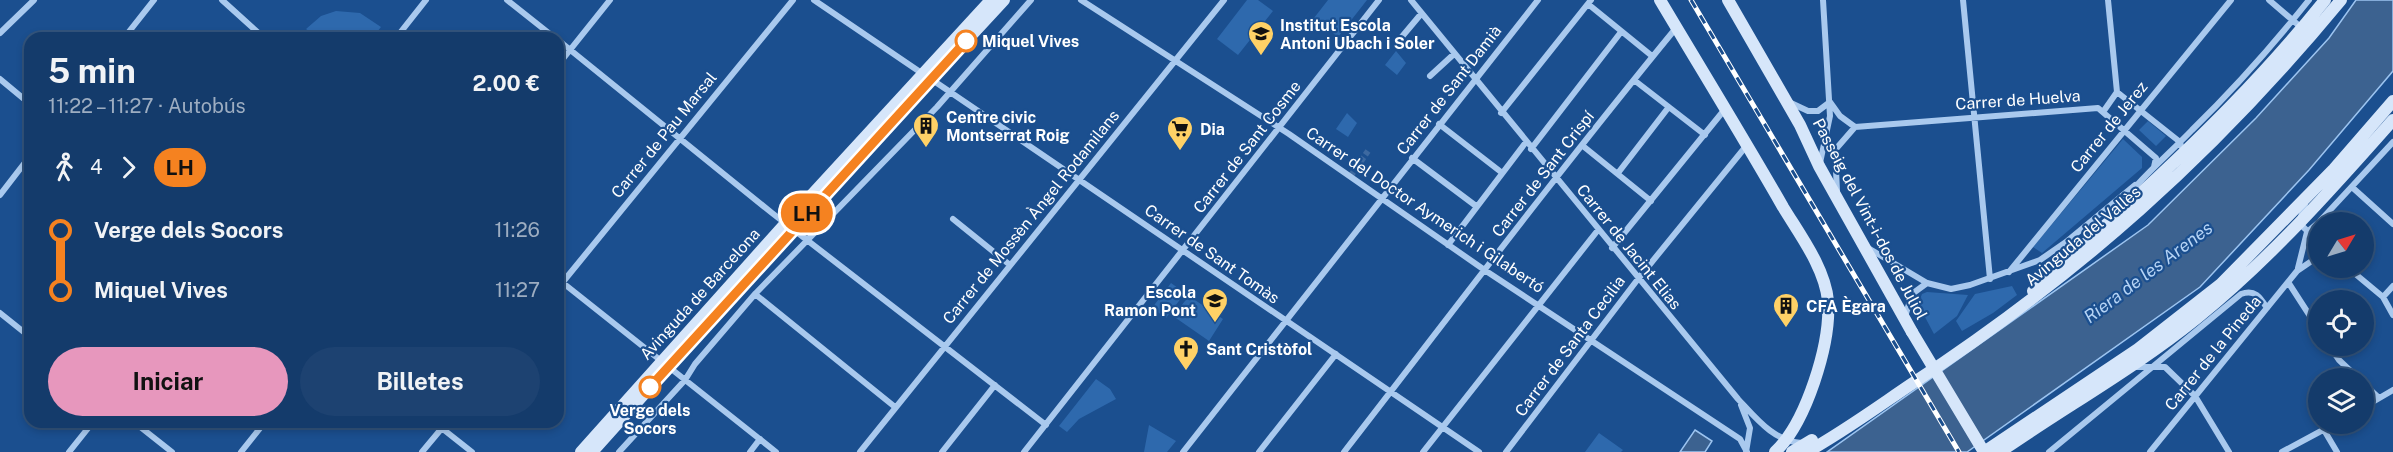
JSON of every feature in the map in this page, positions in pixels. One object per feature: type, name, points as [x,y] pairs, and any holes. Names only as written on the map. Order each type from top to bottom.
[{"type":"main road","name":"Avinguda de Barcelona","points":[[580,452],[665,363],[927,76],[991,0]]},
{"type":"main road","name":"Avinguda de Barcelona","points":[[927,76],[1004,0]]},
{"type":"main road","points":[[1660,0],[1810,254],[1828,301],[1827,325],[1821,356],[1790,446],[1775,452]]},
{"type":"main road","name":"Passeig del Vint-i-dos de Juliol","points":[[1728,0],[1786,100],[1837,198],[1912,332],[1984,452]]},
{"type":"main road","name":"Avinguda del Vallès","points":[[1790,446],[1808,447],[1826,441],[2021,309],[2084,260],[2175,179],[2239,117],[2319,4],[2341,0]]},
{"type":"main road","name":"Avinguda del Vallès","points":[[1808,447],[2017,304],[2183,156],[2270,67],[2302,29]]},
{"type":"main road","points":[[1984,452],[2138,349],[2199,303],[2237,269],[2311,192],[2393,101]]},
{"type":"main road","points":[[2000,452],[2143,358],[2212,305],[2303,227],[2393,120]]},
{"type":"main road","name":"Avinguda de Barcelona","points":[[592,452],[665,363]]},
{"type":"street","points":[[0,33],[34,0]]},
{"type":"street","points":[[129,32],[154,0]]},
{"type":"street","points":[[222,0],[258,32]]},
{"type":"street","points":[[401,32],[426,0]]},
{"type":"street","points":[[507,0],[547,32]]},
{"type":"street","points":[[564,58],[610,0]]},
{"type":"street","name":"Carrer de Pau Marsal","points":[[564,277],[793,0]]},
{"type":"street","name":"Carrer de Sant Tomàs","points":[[814,0],[1079,181],[1184,249],[1285,321],[1479,452]]},
{"type":"street","points":[[619,452],[685,380],[695,364],[754,294],[950,92],[1031,0]]},
{"type":"street","name":"Carrer del Doctor Aymerich i Gilabertó","points":[[1081,0],[1279,128],[1486,271],[1539,304],[1740,440],[1746,452]]},
{"type":"street","name":"Carrer de Mossèn Àngel Rodamilans","points":[[860,452],[1224,0]]},
{"type":"street","name":"Carrer de Sant Cosme","points":[[1024,452],[1379,0]]},
{"type":"street","name":"Carrer de Jacint Elias","points":[[1411,0],[1738,399],[1765,428],[1790,446]]},
{"type":"street","name":"Carrer de Sant Damià","points":[[1183,452],[1538,0]]},
{"type":"street","points":[[1820,166],[1828,129],[1830,102],[1823,0],[1832,0]]},
{"type":"street","points":[[1963,0],[1990,279]]},
{"type":"street","points":[[2103,112],[2117,92],[2108,0]]},
{"type":"street","name":"Carrer de Jerez","points":[[2009,272],[2231,0]]},
{"type":"street","points":[[2269,0],[2302,29]]},
{"type":"street","points":[[1501,112],[1589,2],[1621,32],[1652,56]]},
{"type":"street","name":"Avinguda del Vallès","points":[[1865,246],[1927,283],[1952,289],[1990,279],[2040,260],[2066,242],[2135,185],[2246,74],[2302,29],[2319,4]]},
{"type":"street","points":[[1400,39],[1421,14]]},
{"type":"street","name":"Carrer de Sant Crispí","points":[[1344,452],[1486,271],[1555,177],[1676,28]]},
{"type":"street","points":[[252,32],[255,29]]},
{"type":"street","points":[[1531,149],[1621,32]]},
{"type":"street","points":[[564,45],[789,226],[1046,425]]},
{"type":"street","points":[[1430,76],[1454,54]]},
{"type":"street","name":"Avinguda del Vallès","points":[[2246,74],[2270,67]]},
{"type":"street","points":[[0,79],[24,99]]},
{"type":"street","points":[[1634,80],[1705,135]]},
{"type":"street","points":[[2117,92],[2180,142],[2183,156],[2175,179]]},
{"type":"street","points":[[1786,100],[1808,111],[1818,111],[1830,102]]},
{"type":"street","points":[[1830,102],[1840,116],[1855,126],[1835,150],[1837,198]]},
{"type":"street","points":[[1618,173],[1668,108]]},
{"type":"street","points":[[1612,248],[1725,108]]},
{"type":"street","name":"Carrer de Huelva","points":[[1855,126],[2098,108],[2156,158],[2154,167]]},
{"type":"street","points":[[1439,124],[1501,172]]},
{"type":"street","points":[[1448,245],[1501,172],[1526,142]]},
{"type":"street","points":[[2329,212],[2393,142]]},
{"type":"street","name":"Carrer de Santa Cecilia","points":[[1506,452],[1638,279],[1747,145]]},
{"type":"street","points":[[1582,146],[1651,201]]},
{"type":"street","points":[[1412,158],[1476,206]]},
{"type":"street","points":[[0,195],[24,164]]},
{"type":"street","name":"Avinguda del Vallès","points":[[2106,225],[2135,185]]},
{"type":"street","points":[[2353,188],[2393,224]]},
{"type":"street","name":"Carrer de la Pineda","points":[[2297,271],[2303,227],[2301,211],[2311,192]]},
{"type":"street","points":[[954,219],[1010,265]]},
{"type":"street","points":[[2308,225],[2303,227],[2308,232]]},
{"type":"street","points":[[1423,452],[1598,230]]},
{"type":"street","name":"Carrer de la Pineda","points":[[2150,452],[2297,271],[2308,264]]},
{"type":"street","points":[[2361,278],[2383,297],[2393,315]]},
{"type":"street","points":[[2288,282],[2308,313]]},
{"type":"street","points":[[1905,317],[1912,294],[1927,283]]},
{"type":"street","points":[[2383,297],[2393,286]]},
{"type":"street","points":[[564,287],[777,452]]},
{"type":"street","points":[[2049,452],[2241,294],[2249,291],[2255,293],[2267,308]]},
{"type":"street","points":[[754,294],[895,407]]},
{"type":"street","points":[[0,313],[24,332]]},
{"type":"street","points":[[1259,452],[1336,354]]},
{"type":"street","points":[[2336,356],[2347,368]]},
{"type":"street","points":[[2143,358],[2153,367]]},
{"type":"street","points":[[2128,367],[2165,367],[2195,396],[2229,452]]},
{"type":"street","points":[[942,452],[995,385]]},
{"type":"street","points":[[2374,401],[2393,390]]},
{"type":"street","points":[[2374,393],[2379,398]]},
{"type":"street","name":"Carrer de Jacint Elias","points":[[1738,399],[1750,428],[1746,452]]},
{"type":"street","points":[[69,452],[88,428]]},
{"type":"street","points":[[142,428],[172,452]]},
{"type":"street","points":[[241,452],[260,428]]},
{"type":"street","points":[[422,452],[442,428],[472,452]]},
{"type":"street","points":[[2282,452],[2316,434]]},
{"type":"street","points":[[2326,434],[2337,452]]},
{"type":"street","points":[[750,452],[760,439]]},
{"type":"shaded area","points":[[1247,0],[1258,0],[1273,11],[1238,55],[1217,39]]},
{"type":"shaded area","points":[[1328,0],[1367,0],[1338,37],[1314,18]]},
{"type":"shaded area","points":[[336,11],[360,13],[381,27],[377,32],[310,32],[306,29],[321,16]]},
{"type":"shaded area","points":[[1396,51],[1406,63],[1397,75],[1385,65]]},
{"type":"shaded area","points":[[1347,113],[1357,123],[1348,137],[1336,129]]},
{"type":"shaded area","points":[[2148,121],[2166,136],[2156,146],[2139,130]]},
{"type":"shaded area","points":[[2123,139],[2142,157],[2142,168],[2042,253],[2033,247]]},
{"type":"shaded area","points":[[1171,283],[1185,293],[1166,318],[1152,308]]},
{"type":"shaded area","points":[[2012,286],[2017,295],[1993,313],[1962,331],[1956,321],[1975,294]]},
{"type":"shaded area","points":[[1927,292],[1968,295],[1957,316],[1934,334],[1918,304],[1922,294]]},
{"type":"shaded area","points":[[1189,296],[1223,319],[1209,341],[1173,316]]},
{"type":"shaded area","points":[[1096,379],[1110,389],[1116,399],[1079,419],[1067,432],[1059,426]]},
{"type":"shaded area","points":[[1149,425],[1176,441],[1167,452],[1144,452]]},
{"type":"shaded area","points":[[1599,433],[1623,450],[1621,452],[1585,452]]},
{"type":"water","name":"Riera de les Arenes","points":[[2356,0],[2393,0],[2393,71],[2309,170],[2200,287],[1967,452],[1827,452],[2148,225],[2256,118],[2329,38]]},
{"type":"water","points":[[1695,430],[1712,441],[1705,452],[1680,452]]},
{"type":"tunnel","points":[[1350,177],[1368,151]]},
{"type":"railway","points":[[1691,0],[1959,452]]},
{"type":"bus line","name":"LH","points":[[650,387],[806,213],[966,41]]},
{"type":"place","name":"Miquel Vives","points":[[966,41]]},
{"type":"place","name":"Institut Escola Antoni Ubach i Soler","points":[[1261,57]]},
{"type":"place","name":"Centre civic Montserrat Roig","points":[[926,149]]},
{"type":"place","name":"Dia","points":[[1180,152]]},
{"type":"place","name":"Escola Ramon Pont","points":[[1215,324]]},
{"type":"place","name":"CFA Ègara","points":[[1786,329]]},
{"type":"place","name":"Sant Cristòfol","points":[[1186,372]]},
{"type":"place","name":"Verge dels Socors","points":[[650,387]]}]
